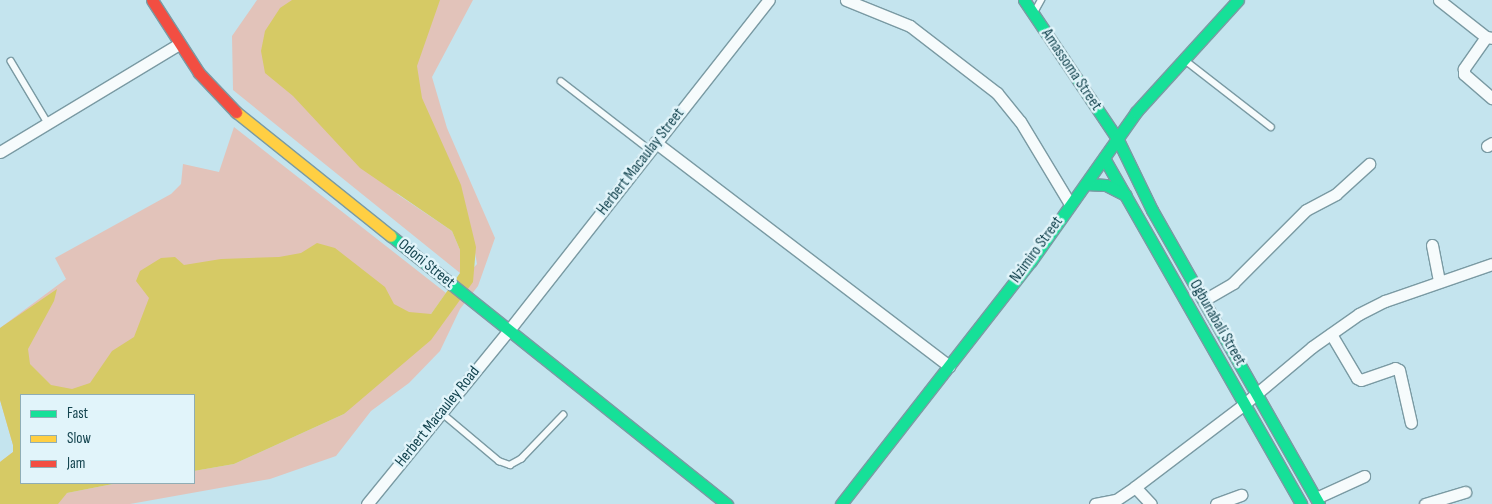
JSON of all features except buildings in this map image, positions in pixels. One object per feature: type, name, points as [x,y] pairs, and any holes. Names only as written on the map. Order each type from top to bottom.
[{"type":"street","name":"Odoni Street","points":[[152,0],[199,73],[237,113],[471,300],[511,327],[727,504]]},
{"type":"street","name":"Herbert Macaulay Street","points":[[511,327],[769,0]]},
{"type":"street","points":[[846,0],[910,26],[997,92],[1020,122],[1070,204]]},
{"type":"street","name":"Amassoma Street","points":[[1024,0],[1118,140]]},
{"type":"street","name":"Nzimiro Street","points":[[841,504],[949,366],[1086,184],[1136,112],[1186,60],[1238,0]]},
{"type":"street","points":[[1439,0],[1489,38],[1464,69],[1464,74],[1492,98]]},
{"type":"street","points":[[0,152],[179,44]]},
{"type":"street","name":"Ogbunabali Street","points":[[1118,140],[1142,191],[1318,501]]},
{"type":"street","points":[[652,146],[949,366]]},
{"type":"street","name":"Ogbunabali Street","points":[[1104,158],[1301,504]]},
{"type":"street","points":[[1204,300],[1233,283],[1306,210],[1336,194],[1369,164]]},
{"type":"street","points":[[1086,184],[1106,185],[1127,196]]},
{"type":"street","points":[[1432,246],[1439,282]]},
{"type":"street","points":[[1095,504],[1116,500],[1135,487],[1244,406],[1331,334],[1385,301],[1492,264]]},
{"type":"street","name":"Herbert Macauley Road","points":[[367,504],[511,327]]},
{"type":"street","points":[[1331,334],[1357,378],[1361,380],[1395,368],[1400,370],[1411,423]]},
{"type":"street","points":[[1318,501],[1364,476]]},
{"type":"street","points":[[1135,487],[1151,504]]},
{"type":"street","points":[[1425,504],[1466,492]]},
{"type":"street","points":[[1216,504],[1241,494]]},
{"type":"lane","points":[[1033,15],[1041,0]]},
{"type":"lane","points":[[1186,60],[1271,127]]},
{"type":"lane","points":[[11,61],[48,123]]},
{"type":"lane","points":[[561,80],[652,146]]},
{"type":"lane","points":[[442,413],[499,461],[510,464],[521,459],[564,415]]},
{"type":"shaded area","points":[[257,0],[345,0],[397,194],[452,231],[460,250],[460,273],[233,90],[232,36]]},
{"type":"shaded area","points":[[292,0],[440,0],[417,66],[422,98],[461,185],[476,247],[473,282],[431,340],[344,414],[234,464],[195,471],[195,394],[20,394],[20,484],[113,484],[67,493],[58,504],[0,504],[0,462],[13,452],[13,445],[0,400],[0,328],[57,289],[54,301],[28,349],[30,364],[51,385],[72,389],[90,383],[112,351],[134,337],[149,298],[136,281],[140,271],[161,258],[175,257],[184,265],[221,259],[279,257],[301,253],[317,243],[335,248],[385,287],[394,304],[409,312],[431,314],[460,273],[460,250],[452,231],[360,168],[293,96],[265,73],[261,51],[265,31],[280,8]]},
{"type":"shaded area","points":[[371,0],[473,0],[432,77],[447,128],[495,238],[478,286],[460,309],[440,351],[409,383],[371,411],[336,456],[270,479],[130,504],[42,504],[67,493],[113,484],[195,484],[195,471],[234,464],[344,414],[477,264],[471,229]]},
{"type":"shaded area","points":[[234,127],[446,293],[431,314],[195,395],[20,394],[20,472],[0,462],[13,452],[13,445],[0,400],[0,328],[66,279],[55,258],[171,194],[181,184],[183,164],[219,172]]},
{"type":"traffic: fast","points":[[1024,0],[1118,140],[1152,210],[1319,504]]},
{"type":"traffic: fast","points":[[841,504],[1031,261],[1136,112],[1238,0]]},
{"type":"traffic: fast","points":[[1104,158],[1301,504]]},
{"type":"traffic: fast","points":[[1086,184],[1106,185],[1126,195]]},
{"type":"traffic: fast","points":[[391,236],[727,504]]},
{"type":"traffic: slow","points":[[236,112],[391,236]]},
{"type":"traffic: jam","points":[[152,0],[199,73],[236,112]]}]
